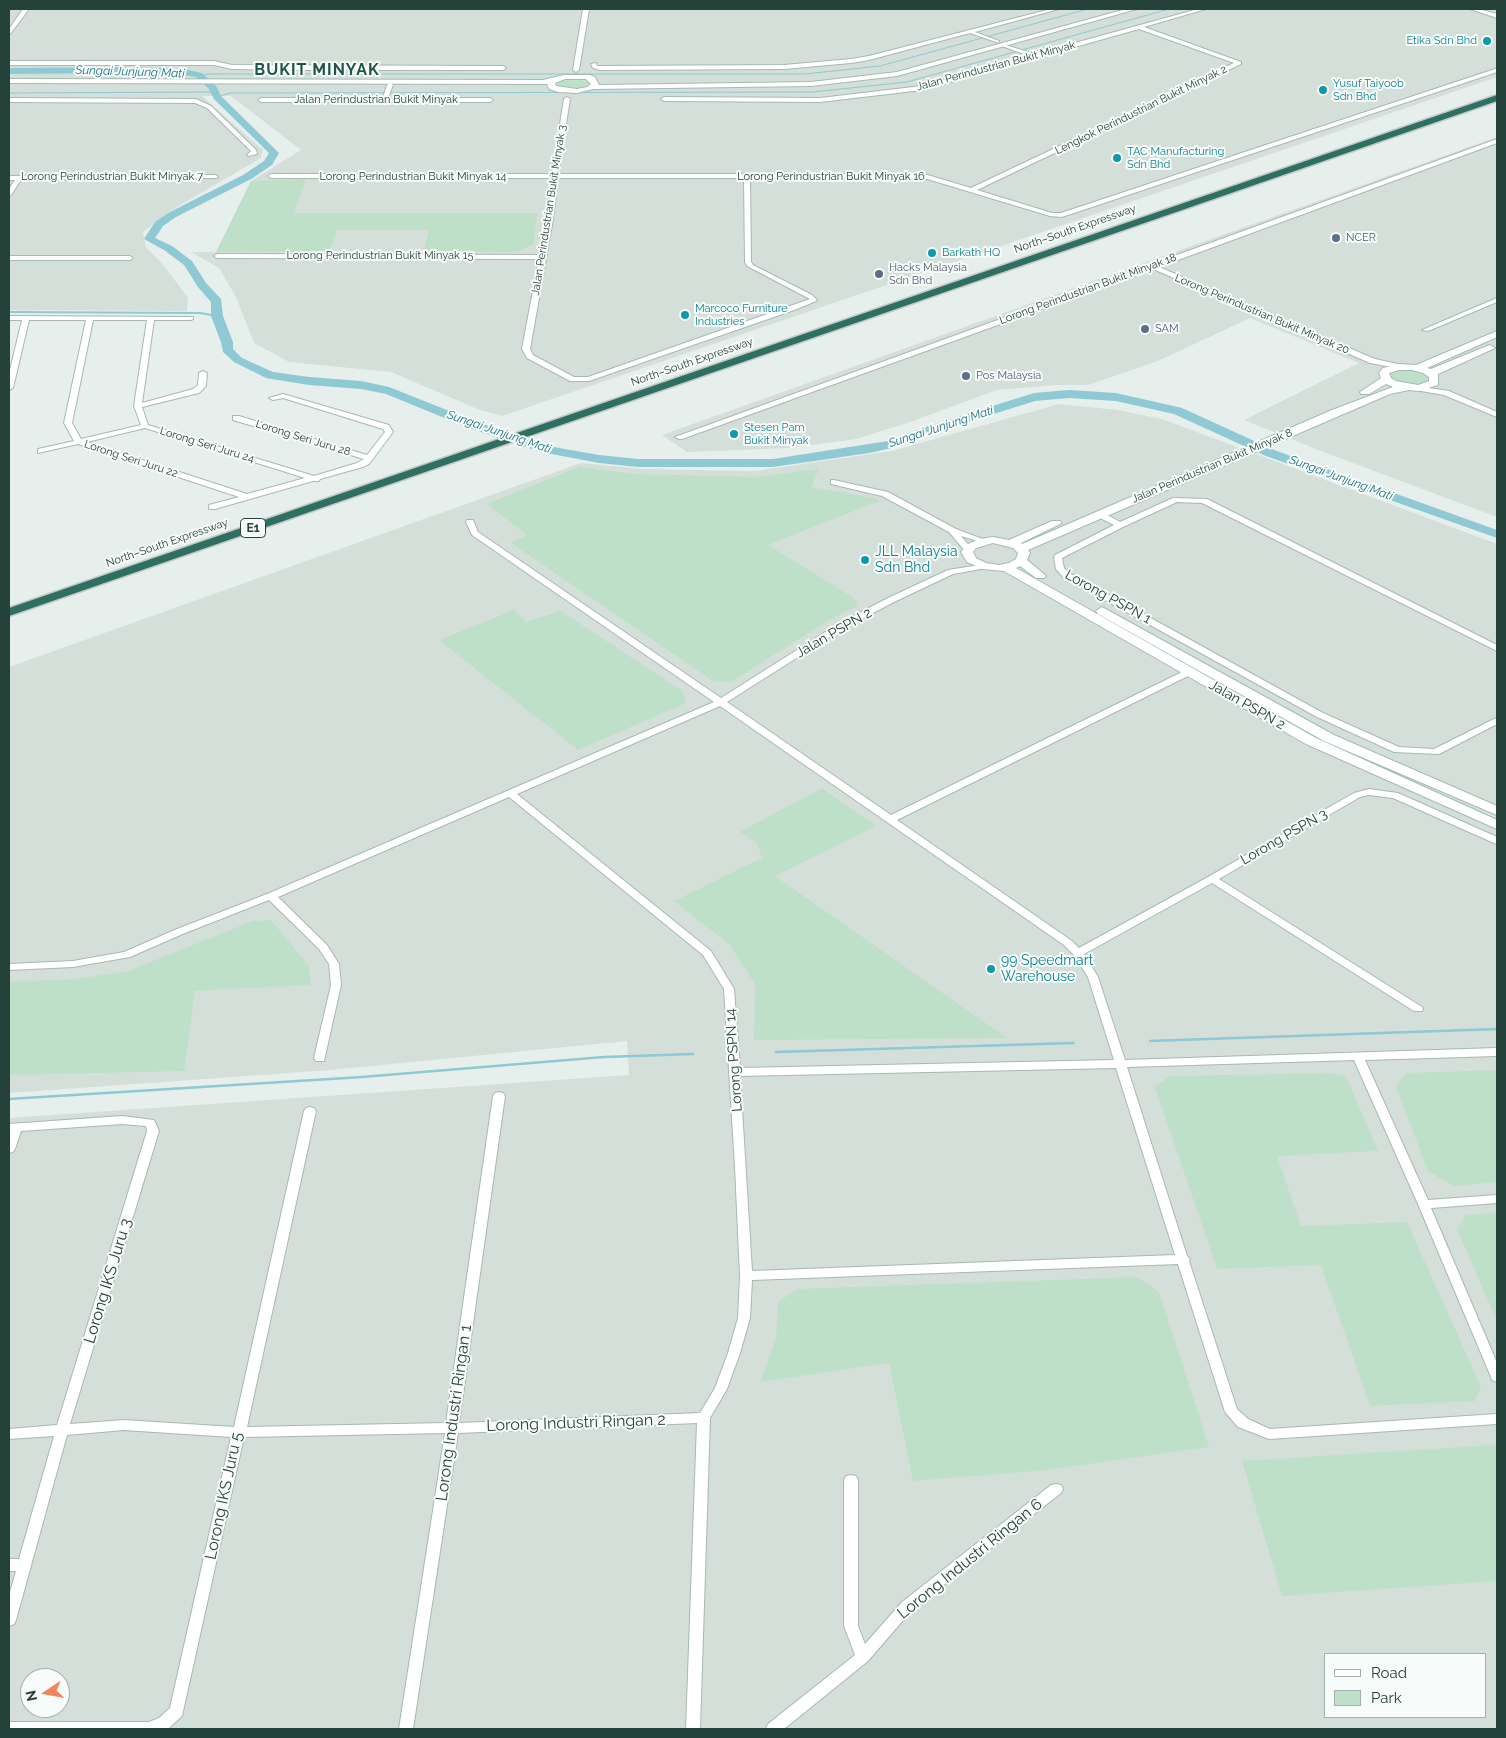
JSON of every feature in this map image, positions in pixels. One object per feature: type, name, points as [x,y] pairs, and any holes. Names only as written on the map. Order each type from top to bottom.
[{"type":"highway","name":"North–South Expressway","points":[[9,612],[1497,93]]},
{"type":"highway","name":"North–South Expressway","points":[[519,433],[1497,98]]},
{"type":"highway","name":"North–South Expressway","points":[[9,605],[494,442]]},
{"type":"street","points":[[574,74],[586,9]]},
{"type":"street","points":[[594,64],[594,67],[598,68],[820,65],[869,58],[973,33],[1056,9]]},
{"type":"street","name":"Jalan Perindustrian Bukit Minyak","points":[[594,84],[812,84],[897,74],[1118,9]]},
{"type":"street","name":"Jalan Perindustrian Bukit Minyak","points":[[1000,43],[1133,9]]},
{"type":"street","name":"Jalan Perindustrian Bukit Minyak","points":[[664,100],[820,100],[922,88],[1203,9]]},
{"type":"street","points":[[1473,9],[1497,16]]},
{"type":"street","points":[[16,13],[24,11]]},
{"type":"street","points":[[9,32],[24,11]]},
{"type":"street","name":"Lengkok Perindustrian Bukit Minyak 2","points":[[973,190],[1239,63],[1139,27]]},
{"type":"street","points":[[973,33],[1032,56]]},
{"type":"street","points":[[9,63],[218,63],[232,67],[391,84],[503,68]]},
{"type":"street","name":"Lorong Perindustrian Bukit Minyak 16","points":[[554,177],[924,176],[1052,215],[1067,214],[1497,70]]},
{"type":"street","points":[[574,74],[553,84],[564,94],[576,92],[594,84]]},
{"type":"street","points":[[574,74],[594,84]]},
{"type":"street","name":"Jalan Perindustrian Bukit Minyak","points":[[9,83],[553,84]]},
{"type":"street","name":"Jalan Perindustrian Bukit Minyak","points":[[261,100],[391,84],[490,100]]},
{"type":"street","name":"Jalan Perindustrian Bukit Minyak 3","points":[[564,94],[554,177],[526,351],[560,372],[578,380],[589,379],[685,345]]},
{"type":"street","points":[[9,100],[187,100],[202,103],[209,107],[254,151],[254,154],[250,156]]},
{"type":"street","name":"Lorong Perindustrian Bukit Minyak 18","points":[[679,437],[1497,141]]},
{"type":"street","name":"Lorong Perindustrian Bukit Minyak 14","points":[[271,176],[554,177]]},
{"type":"street","name":"Lorong Perindustrian Bukit Minyak 7","points":[[9,178],[216,177]]},
{"type":"street","points":[[677,340],[685,345],[796,308],[814,300],[810,296],[750,266],[748,262],[747,177]]},
{"type":"street","points":[[9,194],[19,178]]},
{"type":"street","name":"Lorong Perindustrian Bukit Minyak 15","points":[[217,256],[542,257]]},
{"type":"street","points":[[9,258],[130,258]]},
{"type":"street","name":"Lorong Perindustrian Bukit Minyak 20","points":[[1152,266],[1373,361]]},
{"type":"street","points":[[1426,330],[1497,300]]},
{"type":"street","points":[[9,318],[192,318]]},
{"type":"street","points":[[9,388],[26,318]]},
{"type":"street","name":"Lorong Seri Juru 22","points":[[90,318],[68,424],[79,442],[248,497]]},
{"type":"street","points":[[151,318],[138,406],[196,391],[202,386],[203,373]]},
{"type":"street","points":[[1373,361],[1418,368],[1497,334]]},
{"type":"street","points":[[1418,388],[1432,378],[1497,345]]},
{"type":"street","points":[[1373,361],[1393,384],[1405,388],[1418,388],[1446,393],[1497,415]]},
{"type":"street","points":[[1385,376],[1387,370],[1399,366]]},
{"type":"street","points":[[1418,368],[1432,378],[1446,393]]},
{"type":"street","name":"Jalan Perindustrian Bukit Minyak 8","points":[[1006,567],[1021,555],[1098,514],[1232,453],[1256,439],[1329,409],[1378,386],[1385,376]]},
{"type":"street","name":"Jalan Perindustrian Bukit Minyak 8","points":[[1010,543],[1232,453],[1268,442],[1388,390],[1405,388]]},
{"type":"street","points":[[212,507],[317,479],[360,465],[369,458],[389,432],[389,428],[283,396],[273,398]]},
{"type":"street","name":"Lorong Seri Juru 24","points":[[138,406],[146,426],[317,479]]},
{"type":"street","name":"Lorong Seri Juru 28","points":[[236,418],[369,458]]},
{"type":"street","points":[[41,451],[146,426]]},
{"type":"street","points":[[834,482],[884,494],[953,531],[984,540],[1010,543]]},
{"type":"street","name":"Lorong PSPN 1","points":[[1497,648],[1209,502],[1176,500],[1058,556],[1060,570],[1320,715],[1404,752],[1436,752],[1497,721]]},
{"type":"street","points":[[1098,514],[1120,525]]},
{"type":"street","points":[[470,522],[475,533],[1068,943],[1078,953],[1093,977],[1231,1412],[1255,1429],[1269,1434],[1497,1419]]},
{"type":"street","points":[[953,531],[968,552],[971,560],[983,566]]},
{"type":"street","points":[[951,572],[972,546],[984,540]]},
{"type":"street","name":"Jalan PSPN 2","points":[[1010,543],[1032,571],[1329,738],[1497,811]]},
{"type":"street","points":[[951,572],[983,566],[1006,567]]},
{"type":"street","name":"Jalan PSPN 2","points":[[1006,567],[1311,741],[1497,825]]},
{"type":"street","name":"Jalan PSPN 2","points":[[9,967],[73,964],[126,955],[181,931],[271,896],[721,702],[841,626],[951,572]]},
{"type":"street","points":[[1207,669],[1223,661]]},
{"type":"street","points":[[889,820],[1189,672]]},
{"type":"street","name":"Lorong PSPN 3","points":[[1078,953],[1212,879],[1357,795],[1369,792],[1395,795],[1497,841]]},
{"type":"street","name":"Lorong PSPN 14","points":[[510,793],[707,953],[729,990],[746,1276],[744,1318],[721,1389],[704,1418]]},
{"type":"street","points":[[1212,879],[1418,1009]]},
{"type":"street","points":[[271,896],[323,947],[334,964],[336,985],[320,1058]]},
{"type":"street","points":[[735,1072],[1122,1064],[1497,1052]]},
{"type":"street","points":[[1358,1057],[1424,1204],[1497,1377]]},
{"type":"street","name":"Lorong Industri Ringan 1","points":[[406,1729],[452,1428],[498,1096]]},
{"type":"street","name":"Lorong IKS Juru 5","points":[[9,1729],[149,1729],[164,1723],[177,1712],[310,1112]]},
{"type":"street","name":"Lorong IKS Juru 3","points":[[9,1620],[62,1430],[153,1131],[150,1123],[122,1120],[12,1128]]},
{"type":"street","points":[[9,1148],[12,1128]]},
{"type":"street","points":[[1424,1204],[1497,1199]]},
{"type":"street","points":[[746,1276],[1184,1259]]},
{"type":"street","points":[[693,1729],[704,1418]]},
{"type":"street","name":"Lorong Industri Ringan 2","points":[[9,1434],[124,1425],[238,1432],[452,1428],[704,1418]]},
{"type":"street","points":[[851,1480],[851,1626],[863,1658]]},
{"type":"street","name":"Lorong Industri Ringan 6","points":[[773,1729],[863,1658],[907,1606],[1056,1488]]},
{"type":"street","points":[[9,1565],[24,1565]]},
{"type":"shaded area","points":[[9,9],[1497,9],[1497,77],[502,416],[480,410],[391,372],[289,362],[254,343],[236,297],[219,268],[191,252],[216,252],[251,181],[301,150],[231,96],[202,96],[263,150],[261,158],[170,211],[143,232],[146,247],[165,267],[188,298],[187,311],[9,310]]},
{"type":"shaded area","points":[[1497,137],[1497,517],[1244,420],[1359,363],[1250,318],[1158,361],[1088,385],[1055,385],[997,390],[913,421],[856,439],[789,448],[687,452],[662,435]]},
{"type":"shaded area","points":[[1059,404],[1118,410],[1162,419],[1497,544],[1497,1729],[9,1729],[9,1118],[629,1075],[627,1041],[330,1070],[9,1093],[9,667],[581,463],[641,469],[755,471],[892,451]]},
{"type":"green space","points":[[577,78],[588,82],[588,85],[577,89],[561,88],[557,84],[563,80]]},
{"type":"green space","points":[[306,179],[294,213],[538,213],[533,244],[517,252],[424,251],[429,230],[337,230],[330,251],[216,252],[251,181]]},
{"type":"green space","points":[[1397,368],[1424,371],[1433,381],[1419,387],[1391,381],[1388,372]]},
{"type":"green space","points":[[579,467],[637,474],[756,477],[819,469],[811,487],[874,498],[879,501],[768,545],[854,598],[858,606],[831,619],[731,682],[713,681],[511,543],[527,535],[487,504]]},
{"type":"green space","points":[[514,610],[526,622],[561,611],[682,691],[686,703],[578,750],[439,640]]},
{"type":"green space","points":[[822,788],[876,826],[775,876],[1007,1038],[754,1040],[755,984],[730,945],[674,901],[762,858],[757,843],[740,832]]},
{"type":"green space","points":[[271,920],[309,966],[311,985],[195,991],[184,1071],[9,1075],[9,982],[76,979],[128,971],[253,921]]},
{"type":"green space","points":[[1497,1070],[1497,1182],[1453,1186],[1428,1171],[1396,1087],[1406,1073]]},
{"type":"green space","points":[[1331,1073],[1346,1076],[1378,1151],[1277,1156],[1301,1226],[1407,1222],[1481,1387],[1475,1401],[1370,1406],[1321,1265],[1217,1269],[1155,1087],[1170,1076]]},
{"type":"green space","points":[[1497,1213],[1497,1321],[1457,1229],[1466,1215]]},
{"type":"green space","points":[[1137,1277],[1159,1292],[1209,1447],[1047,1470],[913,1481],[889,1363],[760,1382],[776,1339],[778,1302],[797,1289]]},
{"type":"green space","points":[[1493,1445],[1497,1447],[1497,1581],[1282,1596],[1242,1461]]},
{"type":"waterway","points":[[200,76],[208,74],[805,74],[880,66],[1088,9]]},
{"type":"waterway","points":[[217,97],[230,93],[813,92],[907,82],[1169,9]]},
{"type":"waterway","name":"Sungai Junjung Mati","points":[[9,71],[132,70],[183,72],[199,75],[213,88],[217,97],[274,153],[268,163],[247,177],[172,215],[159,224],[149,239],[168,248],[188,263],[202,285],[217,301],[217,316],[227,342],[227,350],[238,360],[270,375],[309,381],[361,385],[389,391],[473,425],[545,449],[599,459],[638,463],[773,463],[892,444],[920,433],[1034,397],[1069,394],[1116,397],[1178,411],[1270,453],[1497,534]]},
{"type":"waterway","points":[[9,93],[215,92]]},
{"type":"waterway","points":[[9,312],[200,313],[217,316]]},
{"type":"waterway","points":[[1150,1041],[1497,1029]]},
{"type":"waterway","points":[[776,1052],[1074,1043]]},
{"type":"waterway","points":[[9,1099],[362,1077],[604,1057],[693,1054]]},
{"type":"place","name":"Etika Sdn Bhd","points":[[1487,41]]},
{"type":"place","name":"Yusuf Taiyoob Sdn Bhd","points":[[1323,90]]},
{"type":"place","name":"TAC Manufacturing Sdn Bhd","points":[[1117,158]]},
{"type":"place","name":"NCER","points":[[1336,238]]},
{"type":"place","name":"Barkath HQ","points":[[932,253]]},
{"type":"place","name":"Hacks Malaysia Sdn Bhd","points":[[879,274]]},
{"type":"place","name":"Marcoco Furniture Industries","points":[[685,315]]},
{"type":"place","name":"SAM","points":[[1145,329]]},
{"type":"place","name":"Pos Malaysia","points":[[966,376]]},
{"type":"place","name":"Stesen Pam Bukit Minyak","points":[[734,434]]},
{"type":"place","name":"JLL Malaysia Sdn Bhd","points":[[865,560]]},
{"type":"place","name":"99 Speedmart Warehouse","points":[[991,969]]},
{"type":"district","name":"BUKIT MINYAK","points":[[317,70]]}]
